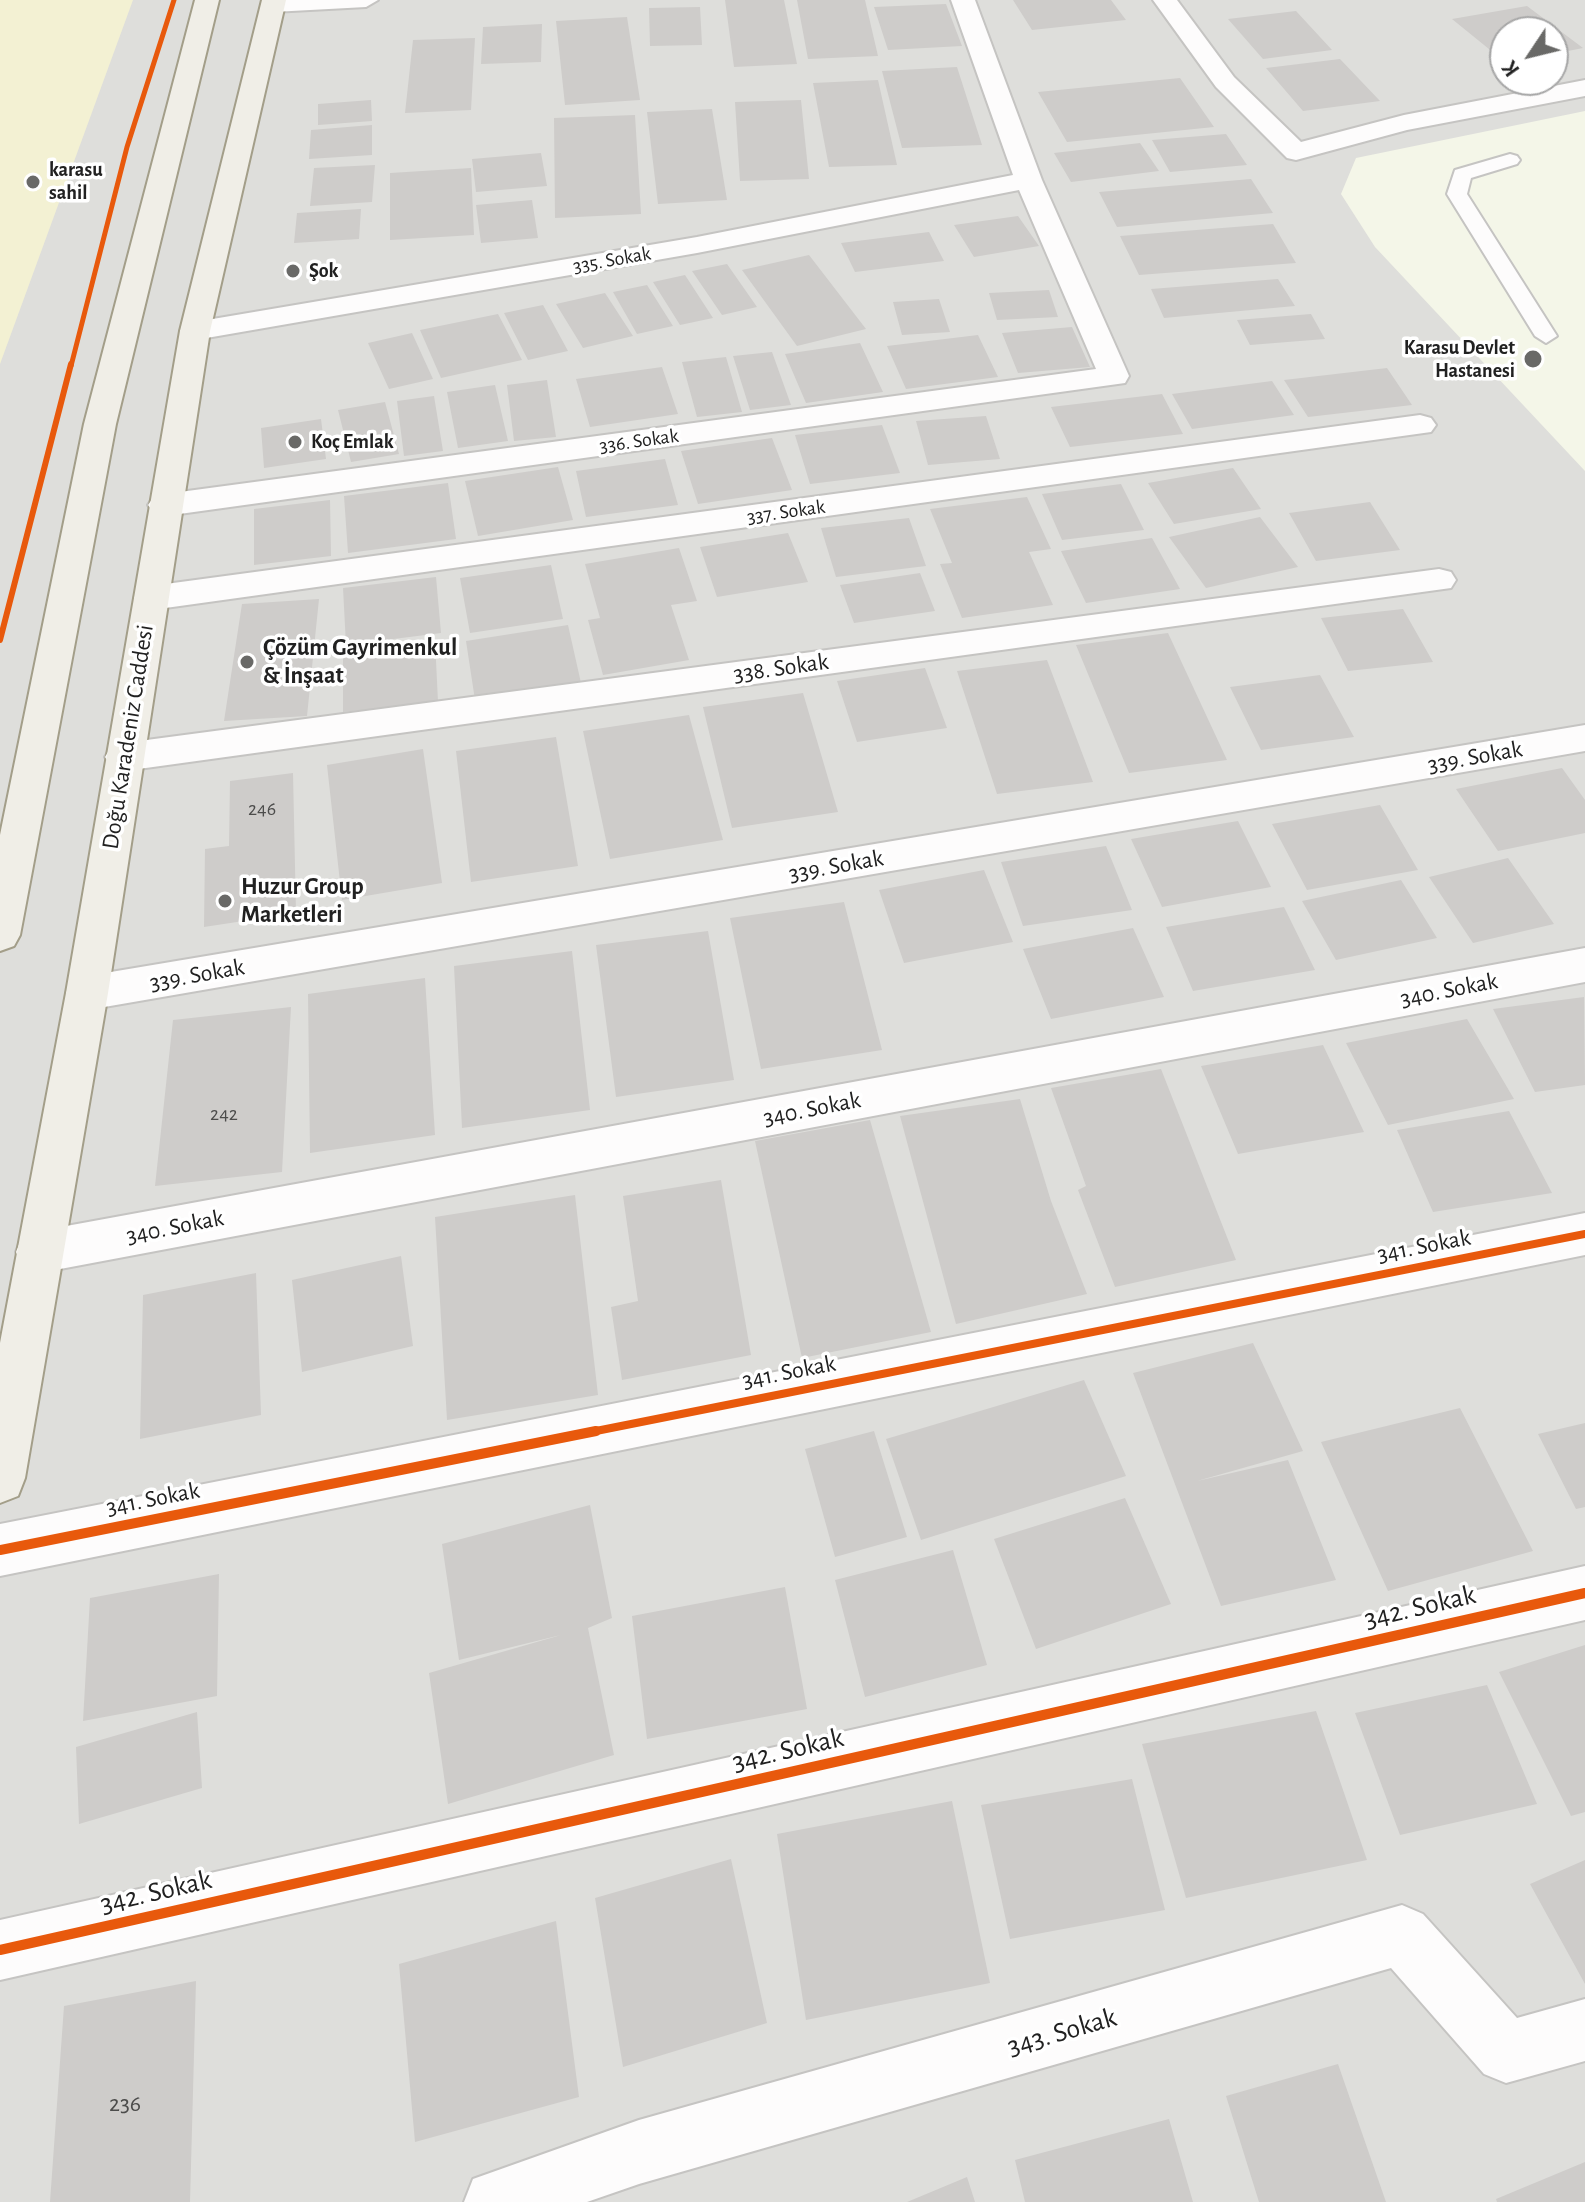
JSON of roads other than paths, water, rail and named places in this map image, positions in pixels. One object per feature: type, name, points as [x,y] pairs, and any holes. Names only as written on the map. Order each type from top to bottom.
[{"type":"main road","points":[[0,935],[100,424],[207,0]]},
{"type":"main road","name":"Doğu Karadeniz Caddesi","points":[[0,1478],[87,993],[195,331],[274,2]]},
{"type":"street","points":[[274,2],[366,0]]},
{"type":"street","points":[[963,0],[1028,180]]},
{"type":"street","points":[[1165,0],[1225,82],[1296,152],[1404,123],[1585,88]]},
{"type":"street","name":"335. Sokak","points":[[195,331],[697,245],[1028,180]]},
{"type":"street","name":"336. Sokak","points":[[165,505],[1114,376],[1028,180]]},
{"type":"street","name":"337. Sokak","points":[[151,598],[1420,425]]},
{"type":"street","name":"338. Sokak","points":[[124,757],[1439,580]]},
{"type":"street","name":"339. Sokak","points":[[87,993],[1585,738]]},
{"type":"street","name":"340. Sokak","points":[[39,1252],[1585,965]]},
{"type":"street","name":"341. Sokak","points":[[0,1550],[1585,1234]]},
{"type":"street","name":"342. Sokak","points":[[0,1950],[1585,1593]]},
{"type":"street","name":"343. Sokak","points":[[496,2202],[639,2152],[1402,1935],[1506,2052],[1585,2030]]},
{"type":"lane","points":[[1510,160],[1462,174],[1457,194],[1546,336]]},
{"type":"place","name":"karasu sahil","points":[[33,182]]},
{"type":"place","name":"Şok","points":[[293,271]]},
{"type":"place","name":"Karasu Devlet Hastanesi","points":[[1533,359]]},
{"type":"place","name":"Koç Emlak","points":[[295,442]]},
{"type":"place","name":"Çözüm Gayrimenkul & İnşaat","points":[[247,662]]},
{"type":"place","name":"Huzur Group Marketleri","points":[[225,901]]}]
